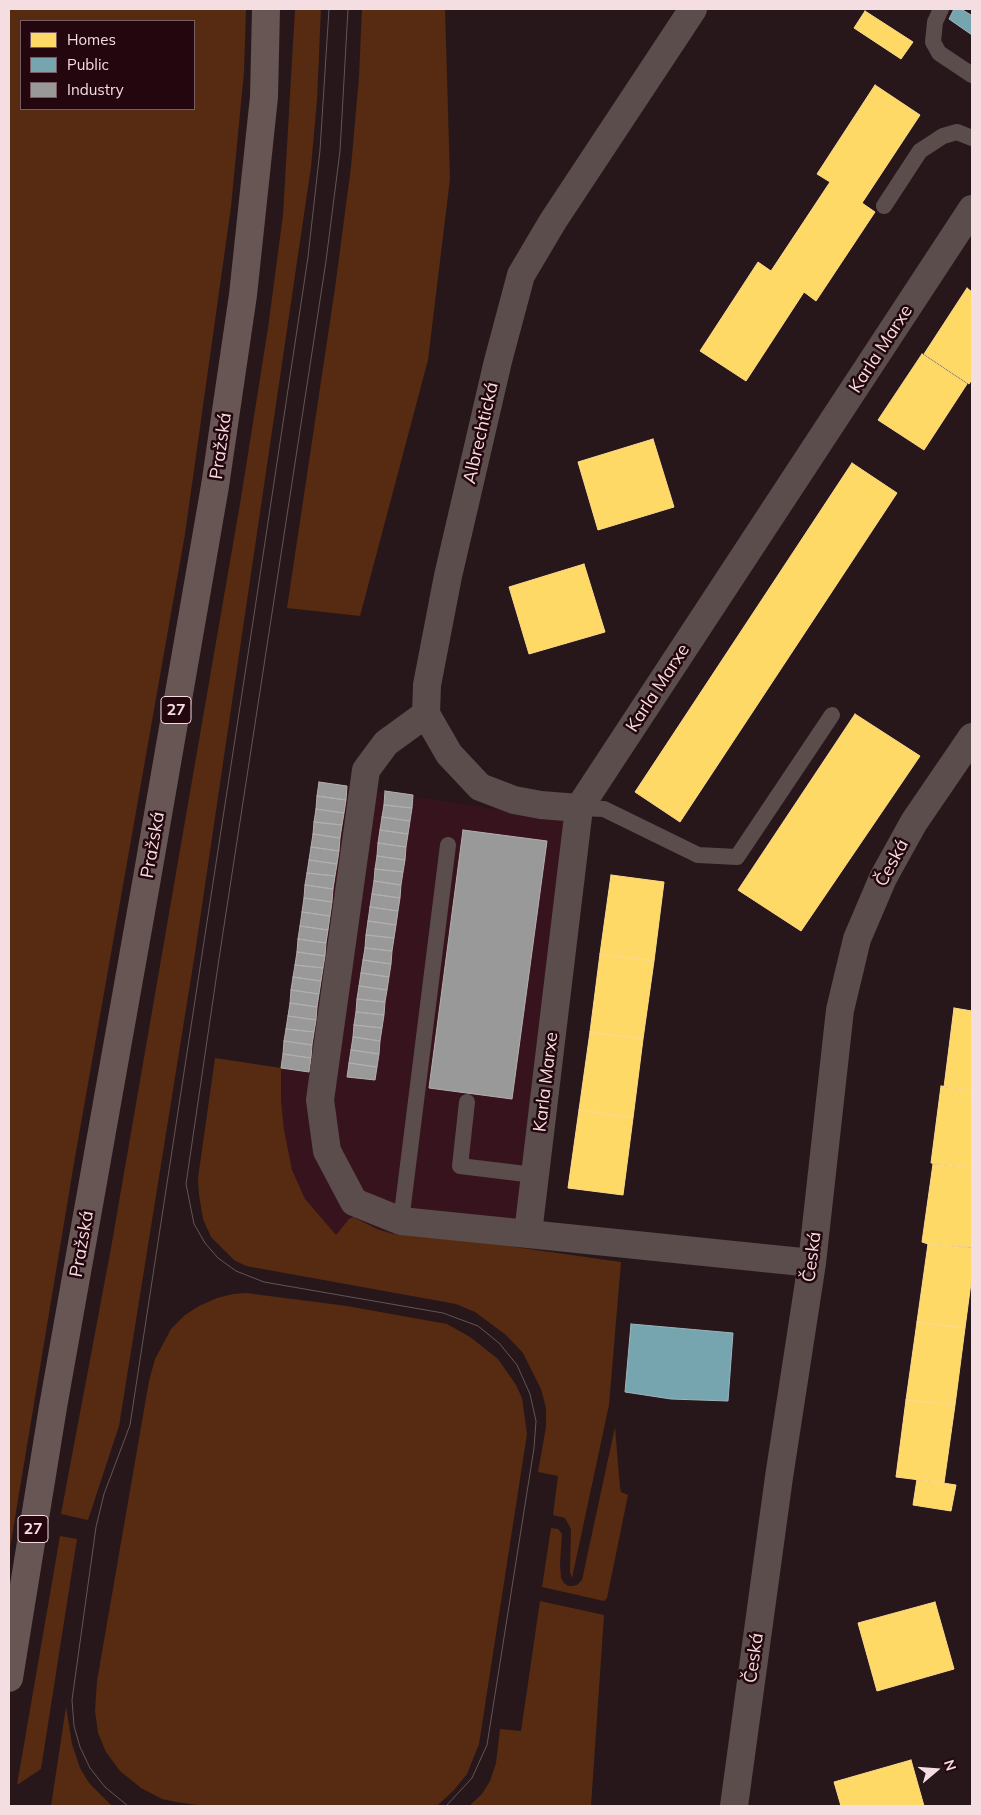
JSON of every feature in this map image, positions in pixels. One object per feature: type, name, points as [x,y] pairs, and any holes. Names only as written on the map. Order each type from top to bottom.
[{"type":"main road","name":"Pražská","points":[[9,1678],[53,1407],[215,486],[243,295],[264,97],[266,9]]},
{"type":"street","name":"Albrechtická","points":[[426,714],[427,685],[448,576],[498,361],[522,275],[553,221],[693,9]]},
{"type":"street","name":"Karla Marxe","points":[[528,1233],[579,808],[972,209]]},
{"type":"street","points":[[579,808],[541,805],[514,800],[480,787],[449,754],[426,714],[386,743],[366,770],[320,1100],[327,1151],[354,1202],[401,1221],[812,1263]]},
{"type":"street","name":"Česká","points":[[734,1806],[779,1477],[812,1263],[840,1010],[857,939],[883,878],[914,822],[972,737]]},
{"type":"lane","points":[[941,9],[935,22],[933,42],[939,53],[972,75]]},
{"type":"lane","points":[[884,206],[920,151],[943,136],[957,132],[972,138]]},
{"type":"lane","points":[[579,808],[604,809],[698,855],[737,857],[832,715]]},
{"type":"lane","points":[[401,1221],[448,845]]},
{"type":"lane","points":[[467,1102],[460,1166],[534,1175]]},
{"type":"shaded area","points":[[9,9],[246,9],[244,72],[231,207],[185,534],[74,1163],[9,1554]]},
{"type":"shaded area","points":[[295,9],[321,9],[317,100],[311,167],[195,953],[119,1426],[88,1520],[61,1514],[111,1248],[241,498],[268,328],[283,215]]},
{"type":"shaded area","points":[[362,9],[445,9],[450,179],[428,360],[360,616],[287,608],[335,288],[351,167],[359,77]]},
{"type":"shaded area","points":[[319,782],[567,820],[525,1248],[393,1234],[377,1229],[353,1217],[349,1219],[336,1235],[314,1211],[298,1185],[292,1170],[284,1130],[281,1100],[281,1068]]},
{"type":"shaded area","points":[[215,1058],[281,1068],[281,1100],[284,1130],[292,1170],[305,1199],[336,1235],[349,1219],[353,1217],[377,1229],[393,1234],[494,1244],[621,1262],[609,1405],[572,1578],[570,1572],[571,1529],[565,1518],[553,1515],[558,1476],[538,1472],[546,1427],[546,1408],[541,1389],[523,1353],[506,1335],[475,1312],[456,1304],[246,1266],[234,1260],[211,1237],[203,1219],[198,1178]]},
{"type":"shaded area","points":[[246,1293],[347,1306],[447,1324],[470,1337],[498,1359],[516,1385],[522,1398],[527,1434],[479,1744],[467,1774],[437,1806],[204,1806],[162,1799],[141,1788],[120,1771],[106,1752],[98,1733],[95,1711],[97,1681],[149,1381],[155,1359],[171,1329],[185,1315],[217,1298]]},
{"type":"shaded area","points":[[615,1427],[620,1488],[621,1492],[628,1495],[607,1598],[604,1601],[542,1587],[551,1528],[558,1529],[562,1534],[561,1578],[568,1586],[577,1585],[582,1580]]},
{"type":"shaded area","points":[[60,1536],[77,1539],[41,1769],[17,1785]]},
{"type":"shaded area","points":[[540,1601],[604,1615],[591,1806],[469,1806],[482,1794],[490,1781],[496,1763],[500,1729],[521,1731]]},
{"type":"shaded area","points":[[66,1707],[72,1744],[80,1768],[89,1783],[112,1806],[51,1806]]},
{"type":"building: Homes","points":[[865,11],[913,42],[901,59],[854,28]]},
{"type":"building: Homes","points":[[875,85],[920,115],[862,203],[875,212],[816,301],[804,292],[746,381],[700,351],[758,262],[771,271],[830,182],[817,174]]},
{"type":"building: Homes","points":[[967,288],[972,292],[972,379],[969,384],[924,354]]},
{"type":"building: Homes","points":[[922,354],[967,384],[924,450],[878,420]]},
{"type":"building: Homes","points":[[653,439],[674,507],[598,530],[578,462]]},
{"type":"building: Homes","points":[[852,463],[897,493],[680,822],[635,792]]},
{"type":"building: Homes","points":[[584,564],[605,632],[529,654],[509,587]]},
{"type":"building: Homes","points":[[855,714],[920,756],[801,931],[738,890]]},
{"type":"building: Homes","points":[[611,875],[664,882],[654,961],[600,954]]},
{"type":"building: Homes","points":[[600,954],[654,961],[643,1039],[590,1032]]},
{"type":"building: Homes","points":[[954,1008],[972,1011],[972,1090],[944,1087]]},
{"type":"building: Homes","points":[[590,1032],[643,1039],[633,1118],[579,1110]]},
{"type":"building: Homes","points":[[941,1086],[972,1090],[972,1168],[931,1163]]},
{"type":"building: Homes","points":[[579,1110],[633,1118],[623,1195],[568,1188]]},
{"type":"building: Homes","points":[[933,1164],[972,1168],[971,1247],[922,1242]]},
{"type":"building: Homes","points":[[928,1244],[972,1248],[972,1275],[965,1328],[917,1322]]},
{"type":"building: Homes","points":[[917,1322],[965,1328],[955,1405],[906,1400]]},
{"type":"building: Homes","points":[[906,1400],[955,1405],[944,1483],[896,1477]]},
{"type":"building: Homes","points":[[917,1479],[956,1485],[951,1511],[913,1505]]},
{"type":"building: Homes","points":[[935,1602],[954,1669],[877,1691],[858,1623]]},
{"type":"building: Homes","points":[[911,1760],[924,1806],[841,1806],[834,1782]]},
{"type":"building: Public","points":[[954,9],[961,9],[971,15],[972,13],[972,35],[949,19]]},
{"type":"building: Public","points":[[631,1324],[733,1333],[728,1401],[671,1399],[625,1392]]},
{"type":"building: Industry","points":[[319,782],[347,786],[346,800],[317,796]]},
{"type":"building: Industry","points":[[385,791],[413,795],[412,808],[384,805]]},
{"type":"building: Industry","points":[[317,796],[346,800],[344,813],[316,809]]},
{"type":"building: Industry","points":[[384,805],[412,808],[410,821],[382,817]]},
{"type":"building: Industry","points":[[316,809],[344,813],[342,825],[314,822]]},
{"type":"building: Industry","points":[[382,817],[410,821],[408,834],[380,830]]},
{"type":"building: Industry","points":[[314,822],[342,825],[340,838],[313,834]]},
{"type":"building: Industry","points":[[380,830],[408,834],[406,847],[378,843]]},
{"type":"building: Industry","points":[[463,830],[547,841],[512,1099],[429,1088]]},
{"type":"building: Industry","points":[[313,834],[340,838],[339,851],[311,847]]},
{"type":"building: Industry","points":[[378,843],[406,847],[405,860],[377,856]]},
{"type":"building: Industry","points":[[311,847],[339,851],[337,864],[309,860]]},
{"type":"building: Industry","points":[[377,856],[405,860],[403,872],[375,869]]},
{"type":"building: Industry","points":[[309,860],[337,864],[335,876],[307,873]]},
{"type":"building: Industry","points":[[375,869],[403,872],[401,885],[374,881]]},
{"type":"building: Industry","points":[[307,873],[335,876],[333,889],[305,885]]},
{"type":"building: Industry","points":[[374,881],[401,885],[400,898],[372,894]]},
{"type":"building: Industry","points":[[305,885],[333,889],[332,902],[304,898]]},
{"type":"building: Industry","points":[[372,894],[400,898],[398,911],[370,907]]},
{"type":"building: Industry","points":[[304,898],[332,902],[330,916],[302,912]]},
{"type":"building: Industry","points":[[370,907],[398,911],[396,925],[368,921]]},
{"type":"building: Industry","points":[[302,912],[330,916],[328,930],[300,926]]},
{"type":"building: Industry","points":[[368,921],[396,925],[394,938],[366,935]]},
{"type":"building: Industry","points":[[300,926],[328,930],[326,943],[298,939]]},
{"type":"building: Industry","points":[[366,935],[394,938],[392,951],[365,948]]},
{"type":"building: Industry","points":[[298,939],[326,943],[325,956],[297,952]]},
{"type":"building: Industry","points":[[365,948],[392,951],[391,964],[363,960]]},
{"type":"building: Industry","points":[[297,952],[325,956],[323,968],[295,965]]},
{"type":"building: Industry","points":[[363,960],[391,964],[389,977],[361,973]]},
{"type":"building: Industry","points":[[295,965],[323,968],[321,981],[293,977]]},
{"type":"building: Industry","points":[[361,973],[389,977],[387,990],[359,986]]},
{"type":"building: Industry","points":[[293,977],[321,981],[319,994],[291,990]]},
{"type":"building: Industry","points":[[359,986],[387,990],[385,1002],[357,999]]},
{"type":"building: Industry","points":[[291,990],[319,994],[317,1007],[290,1003]]},
{"type":"building: Industry","points":[[357,999],[385,1002],[384,1015],[356,1012]]},
{"type":"building: Industry","points":[[290,1003],[317,1007],[316,1020],[288,1016]]},
{"type":"building: Industry","points":[[356,1012],[384,1015],[382,1028],[354,1025]]},
{"type":"building: Industry","points":[[288,1016],[316,1020],[314,1032],[286,1029]]},
{"type":"building: Industry","points":[[354,1025],[382,1028],[380,1041],[353,1037]]},
{"type":"building: Industry","points":[[286,1029],[314,1032],[312,1045],[284,1041]]},
{"type":"building: Industry","points":[[353,1037],[380,1041],[379,1054],[351,1050]]},
{"type":"building: Industry","points":[[284,1041],[312,1045],[311,1058],[283,1054]]},
{"type":"building: Industry","points":[[351,1050],[379,1054],[377,1067],[349,1063]]},
{"type":"building: Industry","points":[[283,1054],[311,1058],[309,1072],[281,1068]]},
{"type":"building: Industry","points":[[349,1063],[377,1067],[375,1080],[347,1077]]},
{"type":"tram line","points":[[128,1806],[105,1787],[90,1768],[80,1747],[74,1726],[72,1700],[96,1527],[104,1494],[130,1425],[254,615],[308,257],[320,150],[329,9]]},
{"type":"tram line","points":[[348,9],[340,151],[326,261],[186,1184],[194,1224],[205,1243],[218,1258],[236,1271],[264,1282],[443,1313],[478,1326],[499,1343],[517,1365],[530,1394],[536,1421],[534,1448],[487,1745],[472,1778],[446,1806]]}]
